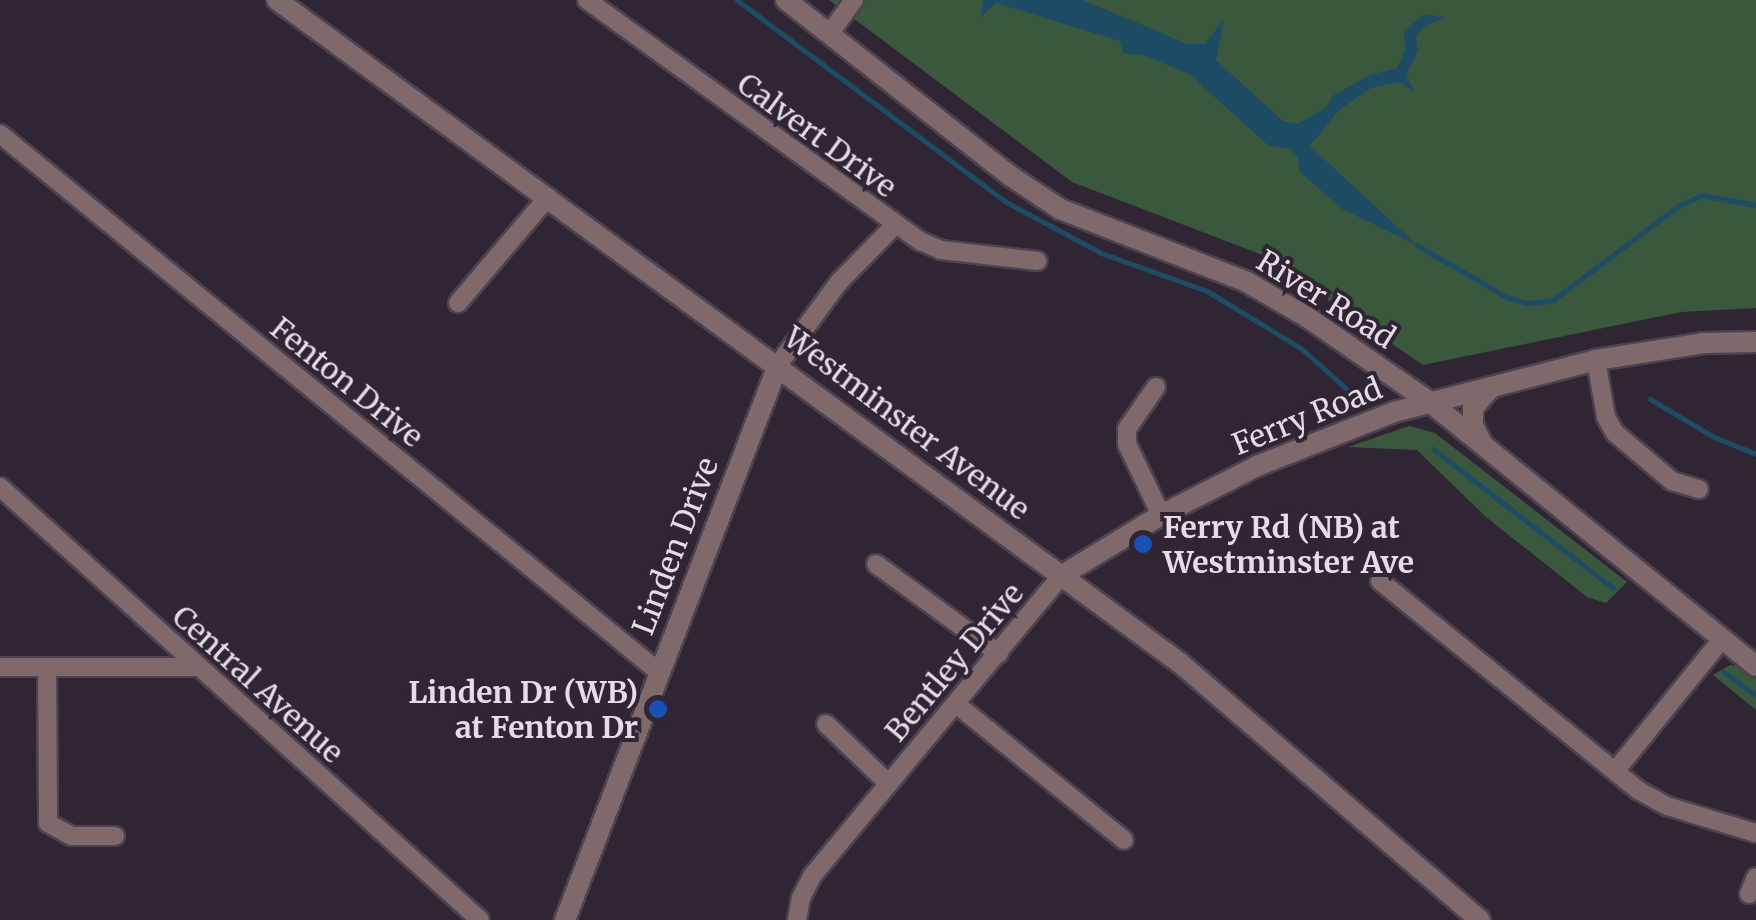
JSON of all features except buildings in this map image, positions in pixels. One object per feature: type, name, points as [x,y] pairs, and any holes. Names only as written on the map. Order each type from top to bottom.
[{"type":"street","name":"Westminster Avenue","points":[[276,0],[1180,662],[1480,920]]},
{"type":"street","name":"Calvert Drive","points":[[587,0],[894,225],[942,250],[1037,261]]},
{"type":"street","name":"River Road","points":[[786,0],[1048,202],[1247,282],[1307,316],[1430,402],[1756,666]]},
{"type":"street","points":[[830,34],[854,0]]},
{"type":"street","name":"Fenton Drive","points":[[0,134],[659,672]]},
{"type":"street","points":[[458,303],[548,197]]},
{"type":"street","name":"Linden Drive","points":[[565,920],[778,365],[839,282],[894,225]]},
{"type":"street","name":"Ferry Road","points":[[1061,576],[1161,515],[1324,437],[1506,380],[1596,360],[1704,343],[1756,342]]},
{"type":"street","points":[[1596,360],[1606,417],[1614,434],[1672,481],[1699,489]]},
{"type":"street","points":[[1483,445],[1473,425],[1473,408],[1480,395],[1506,380]]},
{"type":"street","points":[[1156,388],[1127,429],[1126,444],[1161,515]]},
{"type":"street","name":"Central Avenue","points":[[0,487],[480,920]]},
{"type":"street","points":[[876,564],[999,654]]},
{"type":"street","name":"Bentley Drive","points":[[798,920],[801,898],[812,876],[1061,576]]},
{"type":"street","points":[[1380,580],[1638,790],[1667,806],[1756,833]]},
{"type":"street","points":[[1616,770],[1722,639]]},
{"type":"street","points":[[0,667],[198,667]]},
{"type":"street","points":[[48,667],[48,823],[71,836],[115,836]]},
{"type":"street","points":[[956,704],[1124,840]]},
{"type":"street","name":"Bentley Drive","points":[[826,724],[888,782]]},
{"type":"green space","points":[[829,0],[1756,0],[1756,308],[1681,312],[1423,365],[1260,254],[1072,182]]},
{"type":"green space","points":[[1409,426],[1435,433],[1627,582],[1606,603],[1587,597],[1486,517],[1417,450],[1348,447]]},
{"type":"green space","points":[[1730,665],[1741,667],[1756,679],[1756,710],[1713,675]]},
{"type":"water","points":[[983,0],[1083,0],[1188,44],[1205,44],[1224,19],[1216,60],[1283,121],[1298,124],[1326,107],[1334,95],[1370,75],[1397,68],[1405,49],[1404,31],[1423,15],[1446,17],[1426,25],[1416,36],[1418,51],[1406,75],[1415,92],[1399,82],[1371,88],[1339,110],[1310,146],[1417,245],[1342,209],[1300,172],[1297,156],[1289,148],[1269,146],[1189,74],[1145,56],[1123,53],[1120,41],[996,3],[981,17]]},
{"type":"waterway","points":[[737,0],[1006,202],[1101,253],[1207,291],[1302,349],[1348,390]]},
{"type":"waterway","points":[[1417,245],[1506,297],[1529,303],[1553,300],[1678,206],[1702,195],[1756,205]]},
{"type":"waterway","points":[[1650,399],[1714,437],[1756,454]]},
{"type":"waterway","points":[[1433,449],[1613,588]]},
{"type":"waterway","points":[[1724,672],[1756,696]]},
{"type":"place","name":"Ferry Rd (NB) at Westminster Ave","points":[[1143,544]]},
{"type":"place","name":"Linden Dr (WB) at Fenton Dr","points":[[658,709]]}]
